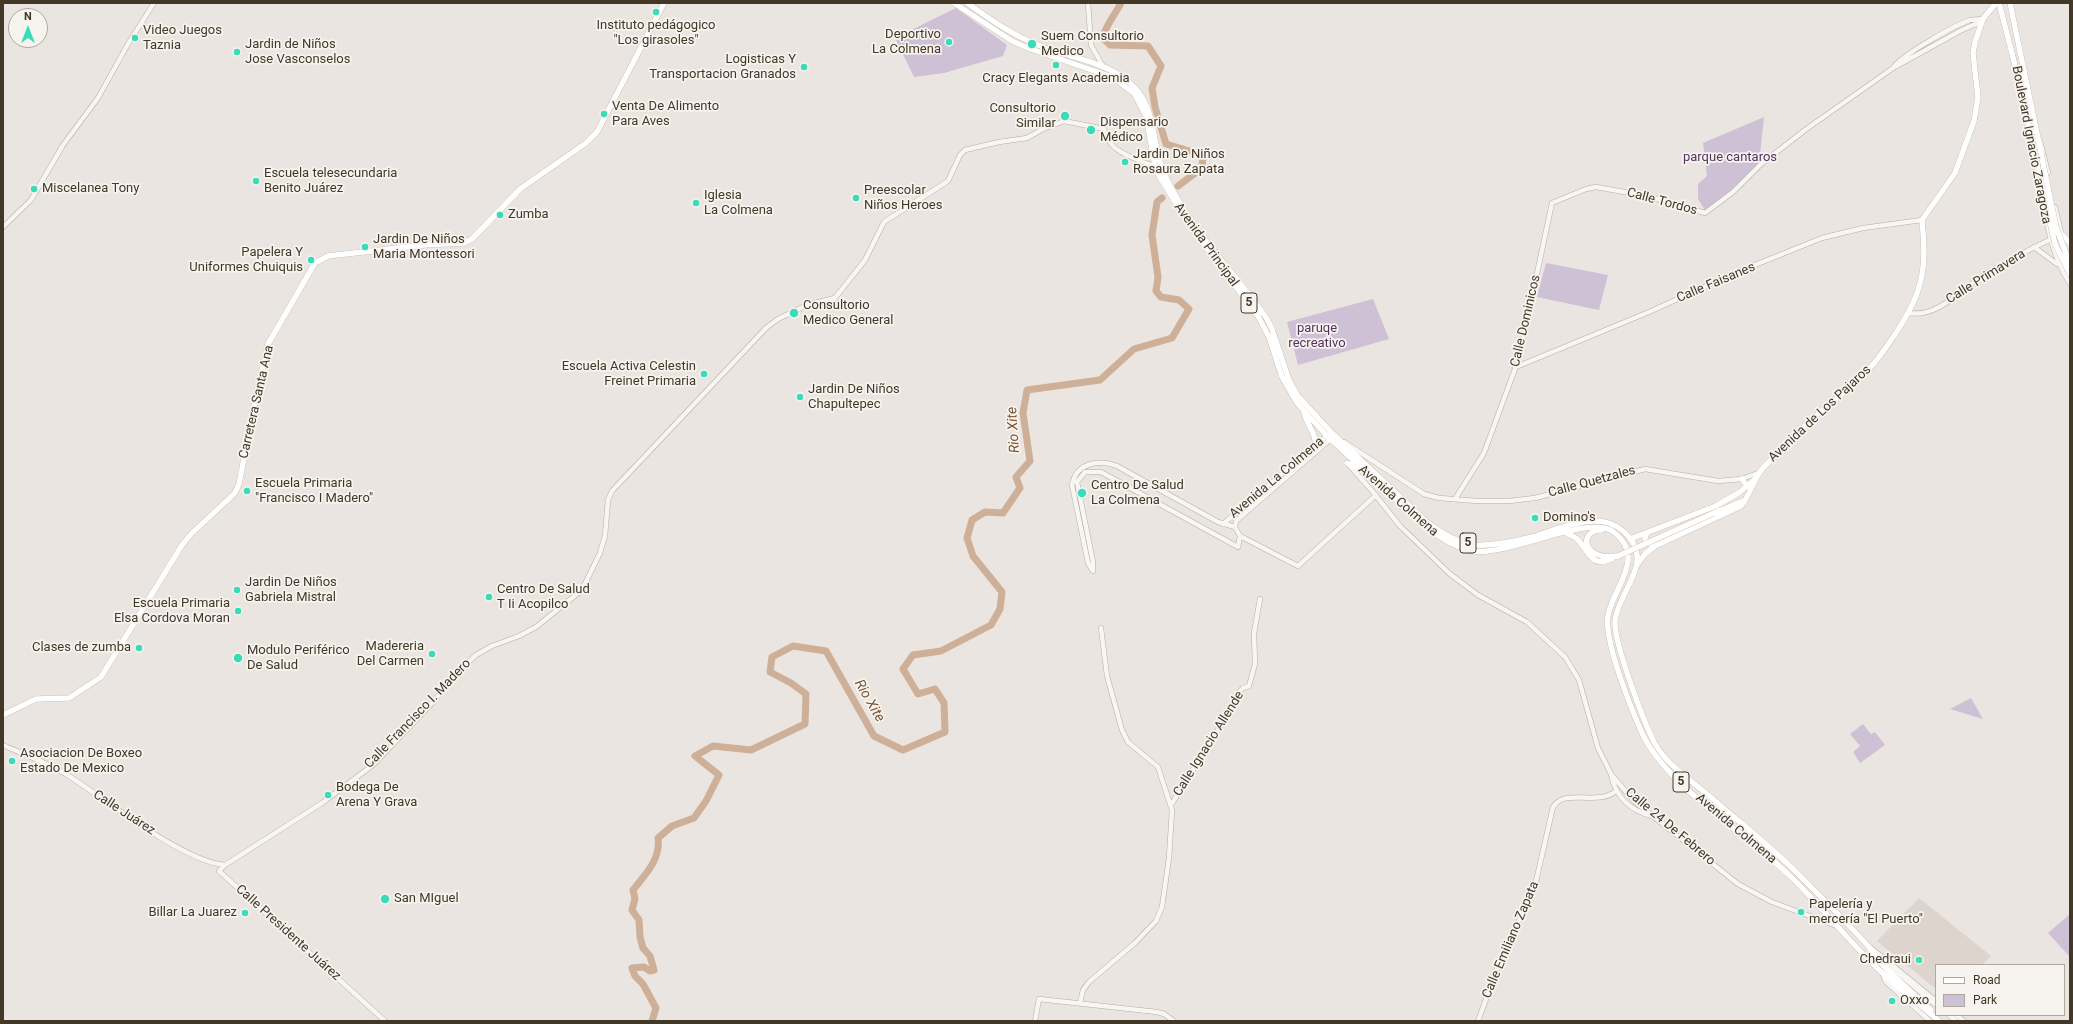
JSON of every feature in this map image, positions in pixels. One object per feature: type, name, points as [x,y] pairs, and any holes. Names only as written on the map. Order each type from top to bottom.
[{"type":"main road","name":"Carretera Santa Ana","points":[[3,715],[36,699],[69,698],[101,677],[182,545],[191,534],[235,493],[239,484],[268,344],[315,263],[328,256],[424,245],[464,244],[472,239],[520,189],[586,143],[597,132],[664,3]]},
{"type":"main road","name":"5","points":[[954,3],[1012,41],[1028,48],[1105,74],[1123,83],[1134,94],[1144,110],[1158,166]]},
{"type":"main road","name":"5","points":[[967,3],[1026,40],[1105,68],[1126,78],[1144,98],[1153,121],[1158,166]]},
{"type":"main road","name":"Boulevard Ignacio Zaragoza","points":[[1999,3],[2031,137]]},
{"type":"main road","name":"Boulevard Ignacio Zaragoza","points":[[2010,3],[2038,137]]},
{"type":"main road","points":[[1922,220],[1955,173],[1978,109],[1973,53],[1982,21],[1994,5]]},
{"type":"main road","points":[[2031,137],[2055,244],[2070,274]]},
{"type":"main road","points":[[2038,137],[2056,227],[2070,264]]},
{"type":"main road","name":"Avenida Principal","points":[[1158,166],[1171,197],[1189,224],[1258,316],[1269,337],[1282,377],[1304,411],[1332,437]]},
{"type":"main road","name":"Avenida Principal","points":[[1158,166],[1187,214],[1267,319],[1272,329],[1289,380],[1298,396],[1332,437]]},
{"type":"main road","name":"Avenida de Los Pajaros","points":[[1637,565],[1645,554],[1655,546],[1735,510],[1747,499],[1758,473],[1819,413],[1861,378],[1874,364],[1909,313],[1920,286],[1924,246],[1922,220]]},
{"type":"main road","points":[[2061,234],[2070,243]]},
{"type":"main road","points":[[1304,411],[1305,419],[1315,434],[1316,446]]},
{"type":"main road","name":"Avenida Colmena","points":[[1332,437],[1365,472],[1426,527],[1442,539],[1461,548],[1488,551],[1512,547],[1564,532],[1594,526],[1606,527],[1615,532],[1623,541],[1628,553],[1629,565],[1610,607],[1608,628],[1610,645],[1637,721],[1645,738],[1653,751],[1678,780],[1791,877],[1834,925],[1883,974]]},
{"type":"main road","name":"Avenida Colmena","points":[[1332,437],[1428,523],[1443,534],[1457,540],[1474,545],[1496,544],[1593,521],[1618,527],[1630,539]]},
{"type":"main road","points":[[1347,463],[1365,472]]},
{"type":"main road","points":[[1742,479],[1747,486]]},
{"type":"main road","points":[[1724,508],[1756,479]]},
{"type":"main road","points":[[1637,565],[1635,550],[1630,539],[1716,506],[1740,492]]},
{"type":"main road","points":[[1564,532],[1579,540],[1586,553],[1598,561],[1605,562],[1747,499]]},
{"type":"main road","points":[[1615,532],[1600,529],[1589,534],[1587,543],[1591,552],[1601,557],[1618,556]]},
{"type":"main road","points":[[1647,533],[1645,538],[1646,543],[1655,546]]},
{"type":"main road","name":"Avenida Colmena","points":[[1637,565],[1615,619],[1615,630],[1620,649],[1644,717],[1658,748],[1677,770],[1796,872],[1868,946]]},
{"type":"main road","name":"5","points":[[1868,946],[1879,961],[1935,1012]]},
{"type":"main road","name":"5","points":[[1883,974],[1940,1021]]},
{"type":"street","points":[[3,227],[31,200],[63,145],[98,98],[154,3]]},
{"type":"street","points":[[1088,3],[1091,44],[1105,68]]},
{"type":"street","name":"Calle Tordos","points":[[1552,203],[1586,189],[1596,187],[1647,196],[1705,214],[1733,192],[1760,166],[1805,130],[1893,68],[1960,31],[1982,21]]},
{"type":"street","name":"Calle Francisco I. Madero","points":[[220,871],[225,865],[322,803],[373,765],[434,702],[457,672],[476,655],[492,646],[519,636],[536,627],[582,590],[591,575],[600,553],[605,536],[608,500],[612,491],[766,328],[778,319],[807,305],[835,298],[864,260],[884,222],[948,181],[960,155],[965,150],[999,142],[1027,138],[1043,129],[1064,121],[1104,129],[1110,142],[1115,148],[1158,166]]},
{"type":"street","name":"Boulevard Ignacio Zaragoza","points":[[2031,137],[2050,240],[2058,264],[2070,284]]},
{"type":"street","name":"Boulevard Ignacio Zaragoza","points":[[2038,137],[2042,146],[2061,234],[2070,255]]},
{"type":"street","name":"Calle Dominicos","points":[[1455,499],[1484,453],[1516,367],[1552,203]]},
{"type":"street","name":"Calle Faisanes","points":[[1516,367],[1822,238],[1863,228],[1922,220]]},
{"type":"street","name":"Calle Primavera","points":[[1909,313],[1918,314],[1944,304],[1982,277],[2034,247],[2061,234]]},
{"type":"street","points":[[2034,247],[2058,264]]},
{"type":"street","name":"Avenida La Colmena","points":[[1223,524],[1316,446],[1332,437]]},
{"type":"street","name":"Avenida La Colmena","points":[[1235,527],[1236,520],[1332,437]]},
{"type":"street","name":"Calle Quetzales","points":[[1332,437],[1424,494],[1455,499],[1509,501],[1535,498],[1645,469],[1653,469],[1702,480],[1742,479],[1758,473]]},
{"type":"street","points":[[1240,536],[1238,547],[1107,476],[1089,471],[1082,474],[1077,482],[1093,562],[1093,571],[1088,563],[1079,523],[1072,485],[1073,477],[1078,470],[1088,464],[1109,463],[1223,524],[1235,527],[1240,536],[1298,566],[1376,495]]},
{"type":"street","name":"Calle 24 De Febrero","points":[[1347,463],[1376,495],[1400,526],[1450,574],[1478,594],[1533,626],[1565,657],[1579,680],[1589,713],[1595,741],[1611,774],[1634,801],[1656,816],[1738,884],[1772,902],[1834,925]]},
{"type":"street","name":"Calle Ignacio Allende","points":[[1171,805],[1223,722],[1240,691],[1249,686],[1254,664],[1254,633],[1260,599]]},
{"type":"street","points":[[1080,1003],[1086,985],[1144,935],[1156,921],[1162,907],[1169,858],[1171,805],[1158,766],[1128,742],[1122,730],[1107,676],[1101,628]]},
{"type":"street","name":"Calle Juárez","points":[[3,745],[68,775],[170,843],[207,861],[225,865]]},
{"type":"street","points":[[1611,774],[1616,791],[1629,805],[1638,811],[1656,816]]},
{"type":"street","name":"Calle Emiliano Zapata","points":[[1478,1021],[1504,950],[1534,890],[1553,807],[1556,802],[1566,797],[1589,799],[1603,797],[1616,791]]},
{"type":"street","name":"Calle Presidente Juárez","points":[[220,871],[385,1021]]},
{"type":"street","points":[[1868,946],[1881,954],[1935,1000]]},
{"type":"street","points":[[1881,954],[1884,961],[1935,1004]]},
{"type":"street","points":[[1883,974],[1885,981],[1930,1021]]},
{"type":"street","points":[[1035,1021],[1040,999],[1157,1012],[1164,1014],[1174,1021]]},
{"type":"shaded area","points":[[1919,898],[1991,956],[1983,964],[1935,964],[1935,988],[1877,941]]},
{"type":"green space","name":"Deportivo La Colmena","points":[[956,8],[1007,45],[1003,56],[944,73],[914,77],[895,38]]},
{"type":"green space","name":"parque cantaros","points":[[1764,117],[1759,165],[1706,212],[1698,199],[1698,184],[1707,176],[1703,143]]},
{"type":"green space","points":[[1546,263],[1608,275],[1599,310],[1537,297]]},
{"type":"green space","name":"paruqe recreativo","points":[[1373,299],[1389,339],[1298,365],[1287,322]]},
{"type":"green space","points":[[1971,698],[1983,719],[1950,709]]},
{"type":"green space","points":[[1863,724],[1871,734],[1875,732],[1885,745],[1860,763],[1853,752],[1860,746],[1850,734]]},
{"type":"green space","points":[[2070,914],[2070,957],[2048,933]]},
{"type":"waterway","name":"Rio Xite","points":[[1121,3],[1108,25],[1103,38],[1110,45],[1148,46],[1161,66],[1152,88],[1155,107],[1166,144],[1203,155],[1202,168],[1178,186]]},
{"type":"waterway","name":"Rio Xite","points":[[652,1021],[656,1008],[643,984],[635,976],[632,968],[644,967],[650,971],[654,970],[650,956],[643,948],[640,937],[639,920],[632,910],[635,899],[633,890],[655,860],[658,838],[672,826],[694,818],[706,801],[719,775],[695,756],[713,746],[751,750],[805,724],[806,694],[791,683],[770,672],[772,657],[793,646],[826,651],[874,736],[903,750],[945,732],[944,703],[935,689],[918,694],[903,669],[913,655],[941,651],[991,625],[1000,609],[1002,592],[973,556],[967,538],[972,520],[985,512],[1003,513],[1020,488],[1016,477],[1030,461],[1023,413],[1027,390],[1100,380],[1134,349],[1172,338],[1189,309],[1179,300],[1161,297],[1156,291],[1158,277],[1152,235],[1157,202],[1162,198]]},
{"type":"place","name":"Instituto pedágogico \"Los girasoles\"","points":[[656,12]]},
{"type":"place","name":"Video Juegos Taznia","points":[[135,38]]},
{"type":"place","name":"Deportivo La Colmena","points":[[949,42]]},
{"type":"place","name":"Suem Consultorio Medico","points":[[1032,44]]},
{"type":"place","name":"Jardin de Niños Jose Vasconselos","points":[[237,52]]},
{"type":"place","name":"Cracy Elegants Academia","points":[[1056,65]]},
{"type":"place","name":"Logisticas Y Transportacion Granados","points":[[804,67]]},
{"type":"place","name":"Venta De Alimento Para Aves","points":[[604,114]]},
{"type":"place","name":"Consultorio Similar","points":[[1065,116]]},
{"type":"place","name":"Dispensario Médico","points":[[1091,130]]},
{"type":"place","name":"Jardin De Niños Rosaura Zapata","points":[[1125,162]]},
{"type":"place","name":"Escuela telesecundaria Benito Juárez","points":[[256,181]]},
{"type":"place","name":"Miscelanea Tony","points":[[34,189]]},
{"type":"place","name":"Preescolar Niños Heroes","points":[[856,198]]},
{"type":"place","name":"Iglesia La Colmena","points":[[696,203]]},
{"type":"place","name":"Zumba","points":[[500,215]]},
{"type":"place","name":"Jardin De Niños Maria Montessori","points":[[365,247]]},
{"type":"place","name":"Papelera Y Uniformes Chuiquis","points":[[311,260]]},
{"type":"place","name":"Consultorio Medico General","points":[[794,313]]},
{"type":"place","name":"Escuela Activa Celestin Freinet Primaria","points":[[704,374]]},
{"type":"place","name":"Jardin De Niños Chapultepec","points":[[800,397]]},
{"type":"place","name":"Escuela Primaria \"Francisco I Madero\"","points":[[247,491]]},
{"type":"place","name":"Centro De Salud La Colmena","points":[[1082,493]]},
{"type":"place","name":"Domino's","points":[[1535,518]]},
{"type":"place","name":"Jardin De Niños Gabriela Mistral","points":[[237,590]]},
{"type":"place","name":"Centro De Salud T Ii Acopilco","points":[[489,597]]},
{"type":"place","name":"Escuela Primaria Elsa Cordova Moran","points":[[238,611]]},
{"type":"place","name":"Clases de zumba","points":[[139,648]]},
{"type":"place","name":"Madereria Del Carmen","points":[[432,654]]},
{"type":"place","name":"Modulo Periférico De Salud","points":[[238,658]]},
{"type":"place","name":"Asociacion De Boxeo Estado De Mexico","points":[[12,761]]},
{"type":"place","name":"Bodega De Arena Y Grava","points":[[328,795]]},
{"type":"place","name":"San MIguel","points":[[385,899]]},
{"type":"place","name":"Papelería y mercería \"El Puerto\"","points":[[1801,912]]},
{"type":"place","name":"Billar La Juarez","points":[[245,913]]},
{"type":"place","name":"Chedraui","points":[[1919,960]]},
{"type":"place","name":"Oxxo","points":[[1892,1001]]}]
